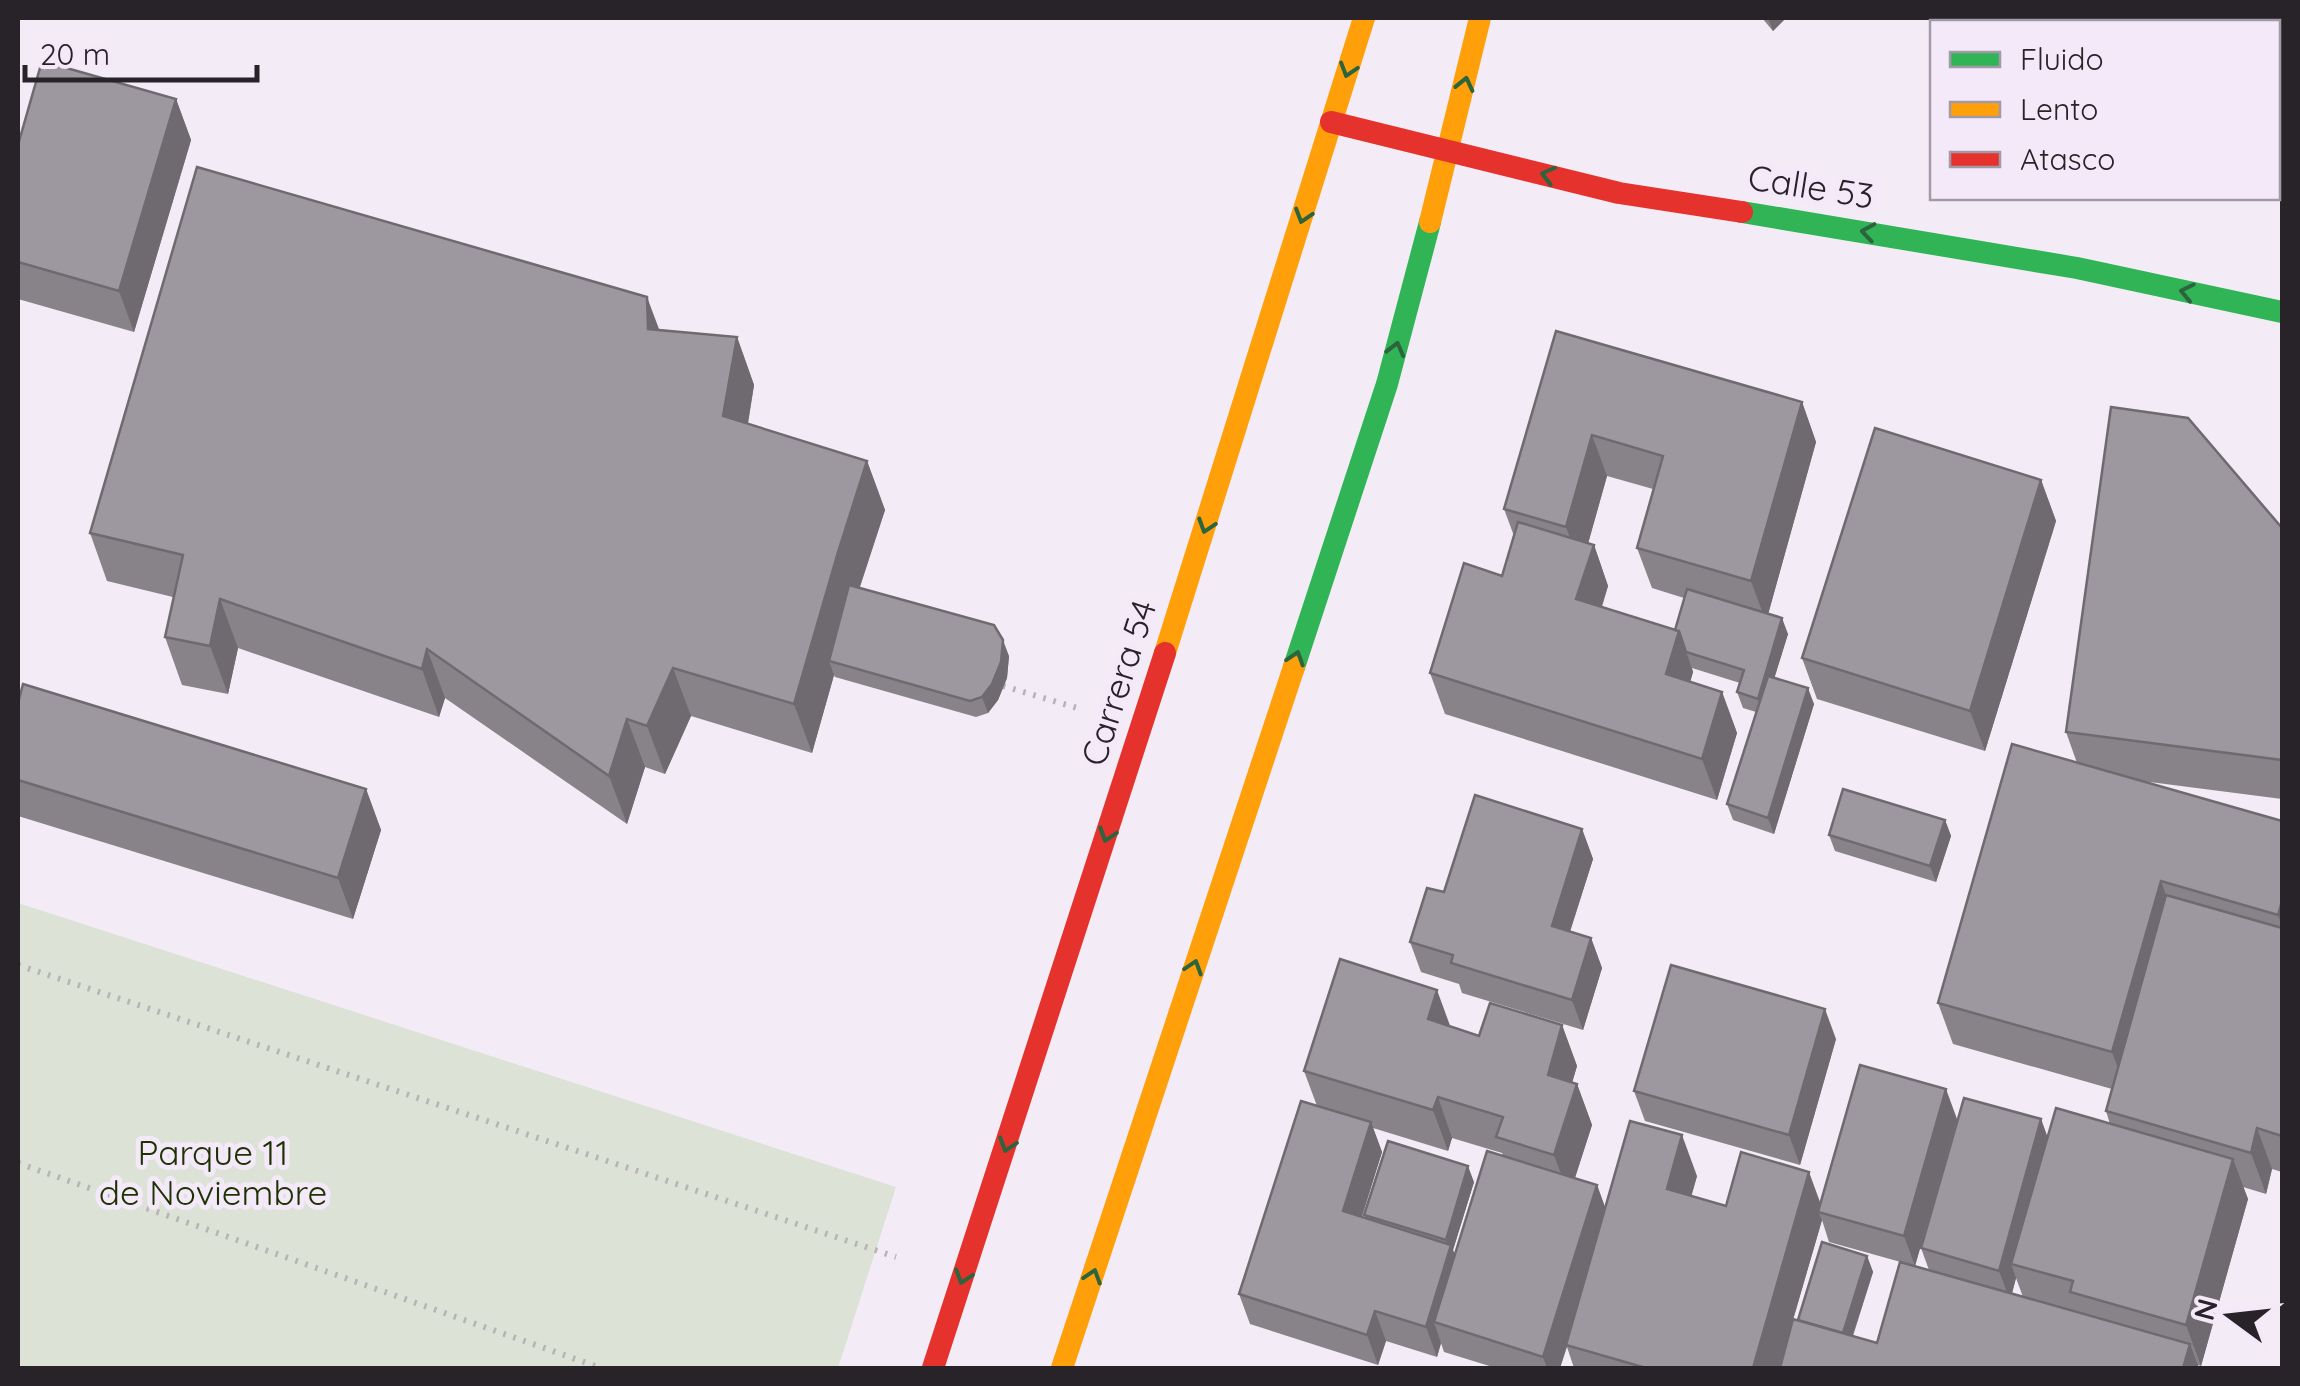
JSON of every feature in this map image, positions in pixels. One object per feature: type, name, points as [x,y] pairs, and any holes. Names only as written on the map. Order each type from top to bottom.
[{"type":"main road","name":"Carrera 54","points":[[933,1368],[1208,520],[1364,18]]},
{"type":"main road","points":[[1062,1368],[1387,384],[1480,18]]},
{"type":"main road","name":"Calle 53","points":[[1330,122],[1619,193],[2038,261],[2282,312]]},
{"type":"path","points":[[1003,686],[1080,709]]},
{"type":"path","points":[[18,966],[898,1257]]},
{"type":"path","points":[[18,1162],[600,1368]]},
{"type":"green space","name":"Parque 11 de Noviembre","points":[[18,903],[896,1187],[838,1368],[18,1368]]},
{"type":"building","points":[[2072,18],[2191,18],[2191,20]]},
{"type":"building","points":[[42,61],[176,99],[119,291],[18,262],[18,145]]},
{"type":"building","points":[[197,167],[647,297],[648,329],[737,337],[723,416],[867,461],[794,704],[673,668],[647,726],[627,719],[609,776],[427,649],[422,669],[220,599],[210,646],[165,637],[183,555],[90,533]]},
{"type":"building","points":[[1556,331],[1802,402],[1751,581],[1637,548],[1663,456],[1592,435],[1566,527],[1504,509]]},
{"type":"building","points":[[2111,407],[2188,418],[2282,528],[2282,760],[2066,732]]},
{"type":"building","points":[[1875,428],[2041,480],[1970,711],[1802,658]]},
{"type":"building","points":[[1518,522],[1594,545],[1576,599],[1679,631],[1666,674],[1722,692],[1702,759],[1430,673],[1464,563],[1502,576]]},
{"type":"building","points":[[849,585],[994,625],[1003,640],[1001,662],[992,684],[982,697],[970,701],[829,661]]},
{"type":"building","points":[[1687,589],[1782,618],[1758,699],[1737,692],[1744,670],[1686,652],[1679,631],[1675,630]]},
{"type":"building","points":[[1768,676],[1808,688],[1768,818],[1727,804]]},
{"type":"building","points":[[23,684],[366,789],[338,878],[18,780],[18,703]]},
{"type":"building","points":[[2012,744],[2282,821],[2282,901],[2278,915],[2161,881],[2112,1052],[1938,1003]]},
{"type":"building","points":[[1843,789],[1945,820],[1930,866],[1829,835]]},
{"type":"building","points":[[1475,795],[1582,829],[1552,926],[1591,938],[1572,1000],[1451,963],[1453,955],[1410,942],[1427,888],[1444,892]]},
{"type":"building","points":[[2166,895],[2282,928],[2282,1136],[2257,1128],[2251,1153],[2106,1111]]},
{"type":"building","points":[[1340,959],[1437,990],[1428,1019],[1479,1036],[1490,1003],[1562,1025],[1548,1075],[1577,1084],[1554,1155],[1496,1137],[1503,1117],[1438,1097],[1433,1110],[1304,1071]]},
{"type":"building","points":[[1671,965],[1825,1009],[1789,1135],[1634,1091]]},
{"type":"building","points":[[1860,1065],[1946,1089],[1904,1236],[1818,1212]]},
{"type":"building","points":[[1964,1098],[2041,1119],[1999,1271],[1921,1248]]},
{"type":"building","points":[[1301,1101],[1371,1122],[1343,1211],[1451,1245],[1426,1327],[1375,1311],[1367,1335],[1239,1294]]},
{"type":"building","points":[[2056,1108],[2233,1159],[2186,1325],[2070,1292],[2073,1281],[2011,1264]]},
{"type":"building","points":[[1630,1121],[1682,1135],[1667,1189],[1726,1206],[1741,1152],[1809,1172],[1753,1368],[1646,1368],[1566,1345]]},
{"type":"building","points":[[1388,1141],[1468,1166],[1446,1240],[1364,1215]]},
{"type":"building","points":[[1487,1151],[1597,1185],[1543,1357],[1434,1322]]},
{"type":"building","points":[[1822,1242],[1867,1256],[1843,1333],[1798,1320]]},
{"type":"building","points":[[1900,1262],[2190,1344],[2183,1368],[1780,1368],[1793,1319],[1877,1343]]},
{"type":"traffic: fast","points":[[1742,212],[2077,268],[2282,312]]},
{"type":"traffic: fast","points":[[1294,667],[1387,384],[1430,222]]},
{"type":"traffic: slow","points":[[1165,653],[1364,18]]},
{"type":"traffic: slow","points":[[1430,222],[1480,18]]},
{"type":"traffic: slow","points":[[1062,1368],[1294,667]]},
{"type":"traffic: jam","points":[[1331,122],[1619,193],[1742,212]]},
{"type":"traffic: jam","points":[[933,1368],[1165,653]]}]
